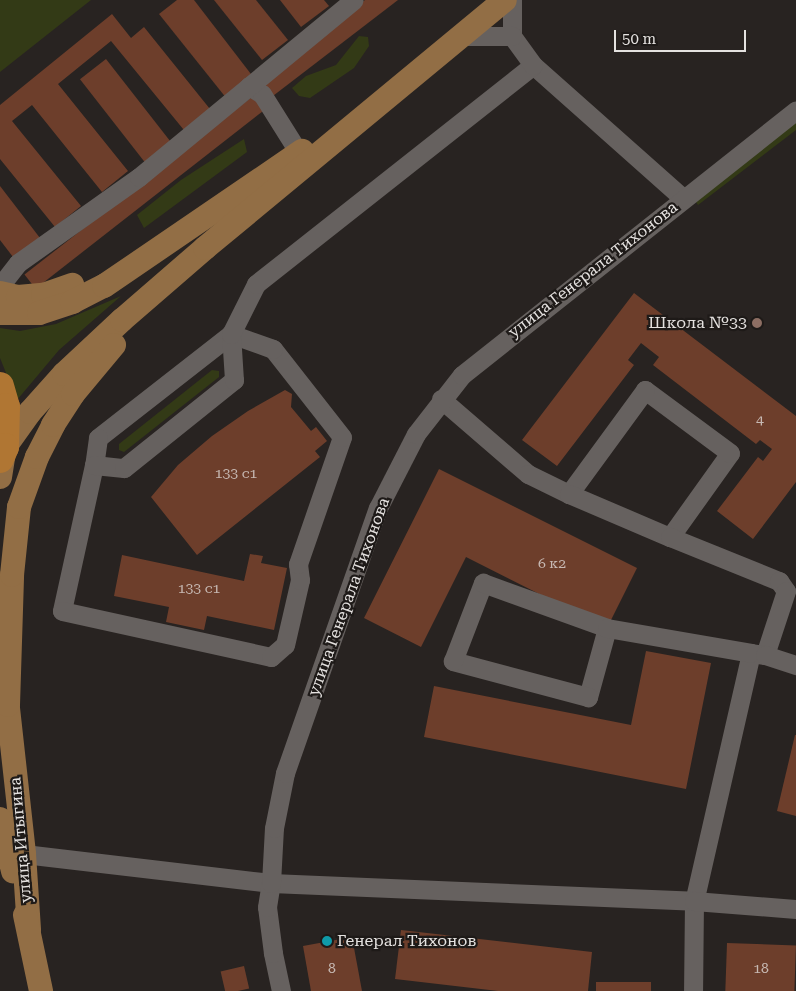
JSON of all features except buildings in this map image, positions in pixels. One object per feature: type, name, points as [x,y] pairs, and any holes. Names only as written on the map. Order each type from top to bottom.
[{"type":"highway","points":[[0,386],[6,407],[3,453]]},
{"type":"main road","points":[[0,314],[39,313],[72,302],[104,286],[299,153],[498,0]]},
{"type":"main road","points":[[0,477],[3,453],[30,412],[64,374],[122,320],[181,271],[205,248],[464,36],[505,0]]},
{"type":"main road","points":[[0,293],[18,297],[43,295],[80,282],[178,236]]},
{"type":"main road","points":[[8,705],[12,575],[19,507],[37,457],[53,425],[74,394],[100,361],[181,271]]},
{"type":"main road","name":"улица Итыгина","points":[[0,630],[24,854],[29,930]]},
{"type":"main road","name":"улица Итыгина","points":[[0,819],[29,930],[41,991]]},
{"type":"street","points":[[0,286],[18,263],[139,177],[354,0]]},
{"type":"street","points":[[512,0],[512,36],[532,65],[683,198]]},
{"type":"street","points":[[464,36],[512,36]]},
{"type":"street","points":[[231,334],[273,349],[342,437],[298,564],[300,580],[284,645],[271,657],[62,611],[94,465],[98,438],[231,334],[256,284],[532,65]]},
{"type":"street","points":[[249,86],[262,94],[299,153]]},
{"type":"street","name":"улица Генерала Тихонова","points":[[281,991],[273,953],[267,907],[271,883],[274,828],[285,772],[378,508],[416,434],[462,375],[796,110]]},
{"type":"street","points":[[94,465],[124,468],[234,380],[231,334]]},
{"type":"street","points":[[569,494],[644,390],[730,453],[670,537]]},
{"type":"street","points":[[442,399],[528,474],[569,494],[779,581],[786,591],[758,654],[694,901],[693,991]]},
{"type":"street","points":[[607,628],[588,698],[453,661],[483,583],[607,628],[758,654],[796,665]]},
{"type":"street","points":[[24,854],[271,883],[694,901],[796,909]]},
{"type":"green space","points":[[0,0],[91,0],[0,72]]},
{"type":"green space","points":[[359,36],[368,37],[369,46],[354,68],[310,98],[299,96],[292,88],[306,76],[336,65]]},
{"type":"green space","points":[[796,122],[796,130],[698,205],[696,202],[699,196]]},
{"type":"green space","points":[[244,139],[247,152],[144,228],[137,215],[181,180]]},
{"type":"green space","points":[[121,296],[59,350],[17,400],[0,358],[0,328],[20,331],[56,324]]},
{"type":"green space","points":[[212,370],[219,371],[219,377],[124,452],[119,450],[119,444]]},
{"type":"place","name":"Школа №33","points":[[757,323]]},
{"type":"place","name":"Генерал Тихонов","points":[[327,941]]}]
